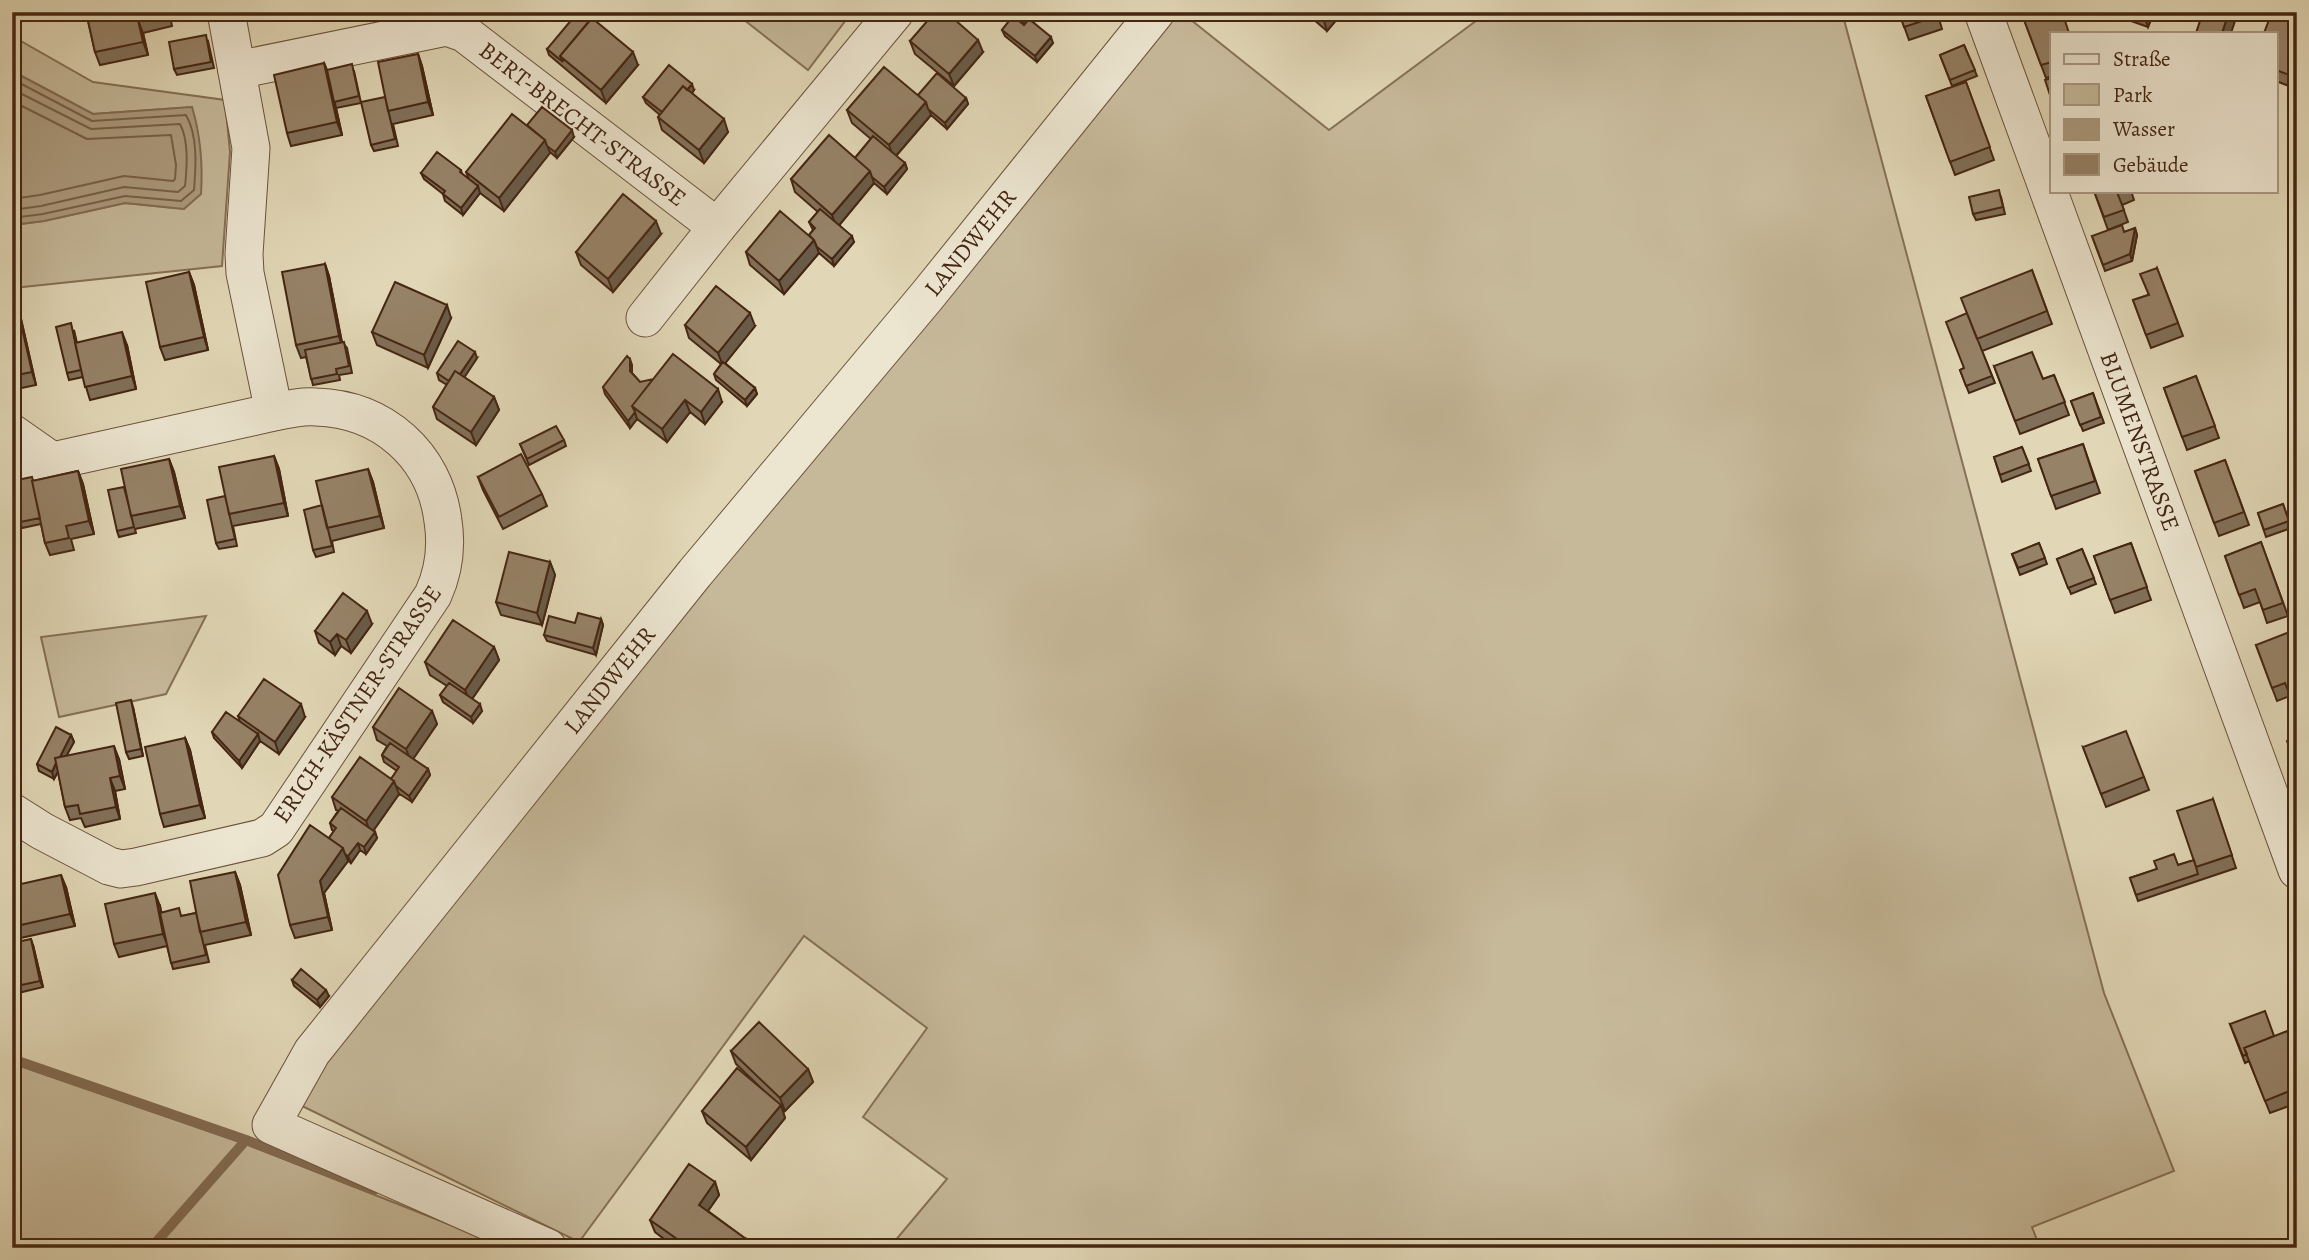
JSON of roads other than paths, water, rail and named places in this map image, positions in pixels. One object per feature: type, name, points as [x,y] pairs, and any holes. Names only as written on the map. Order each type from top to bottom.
[{"type":"street","points":[[226,12],[251,148],[244,254],[246,273],[274,412]]},
{"type":"street","points":[[645,318],[895,12]]},
{"type":"street","name":"LANDWEHR","points":[[548,1248],[271,1125],[312,1052],[695,573],[935,286],[1156,12]]},
{"type":"street","name":"BLUMENSTRASSE","points":[[1983,12],[2297,870]]},
{"type":"street","name":"BERT-BRECHT-STRASSE","points":[[237,70],[447,27],[464,33],[509,66],[717,227]]},
{"type":"street","name":"ERICH-KÄSTNER-STRASSE","points":[[12,470],[274,412],[317,407],[352,412],[395,432],[423,463],[436,487],[445,535],[441,578],[433,594],[276,829],[262,838],[121,869],[22,827]]},
{"type":"street","points":[[12,433],[52,461]]},
{"type":"water","points":[[12,71],[93,114],[192,107],[201,150],[201,194],[184,209],[125,203],[44,221],[12,225]]},
{"type":"waterway","points":[[12,1059],[246,1140],[374,1190]]},
{"type":"waterway","points":[[151,1248],[246,1140]]}]
